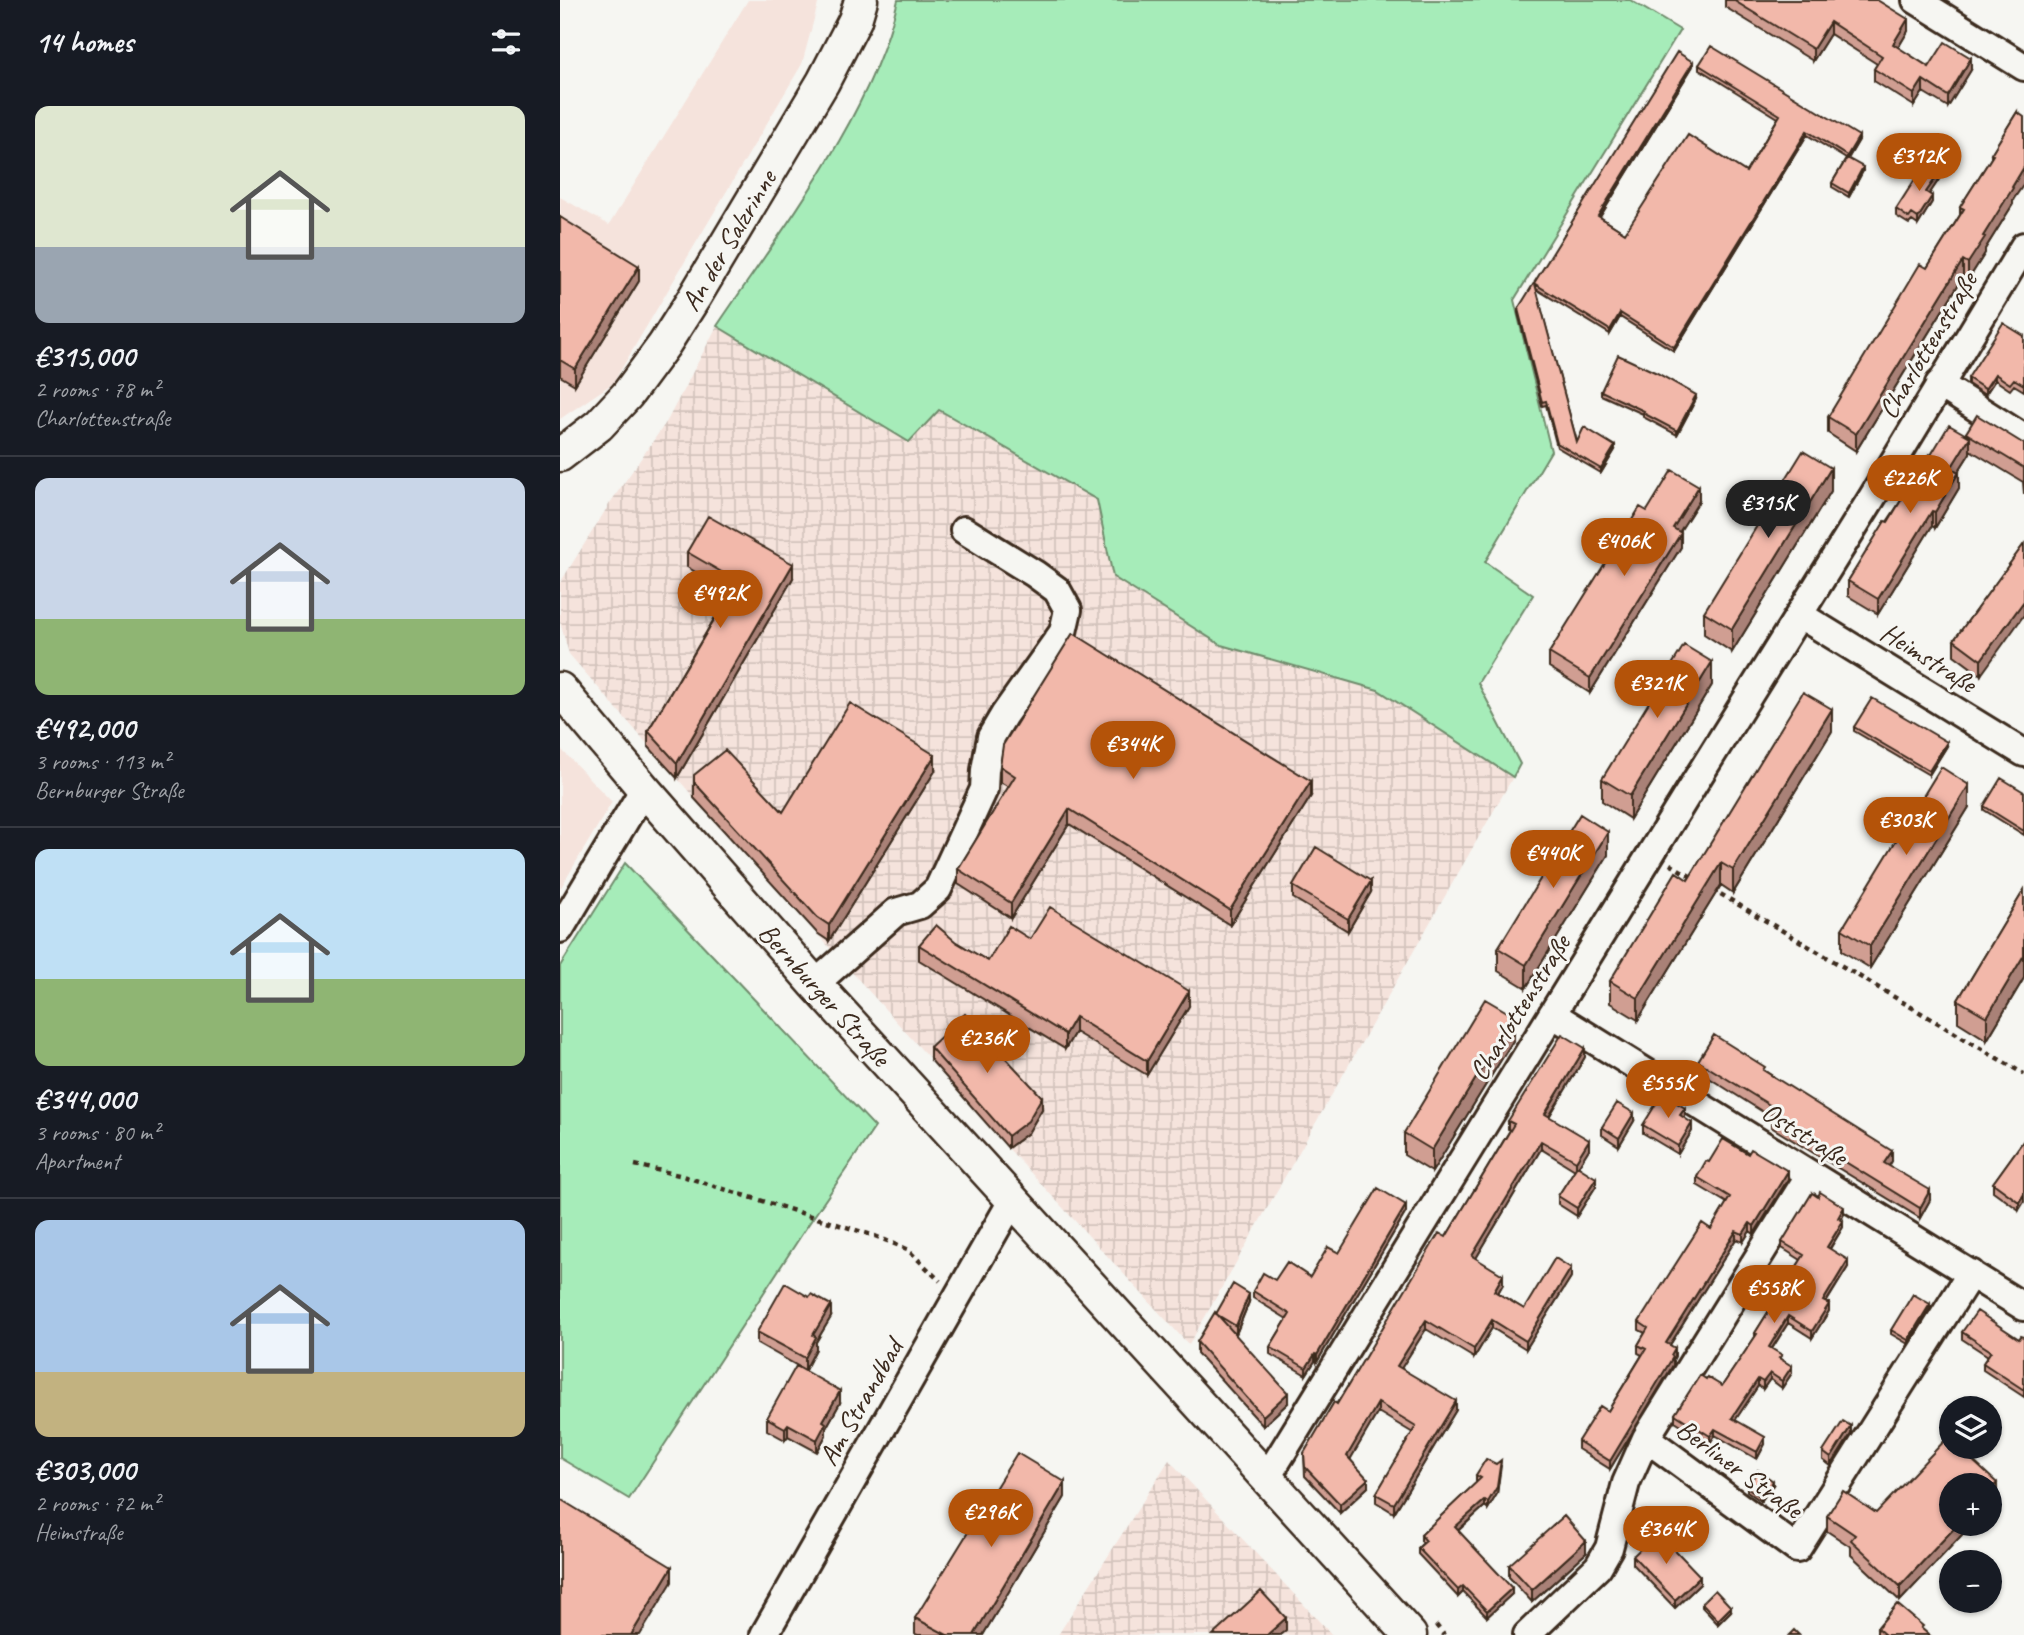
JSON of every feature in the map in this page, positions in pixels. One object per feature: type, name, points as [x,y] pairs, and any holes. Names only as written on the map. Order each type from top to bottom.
[{"type":"main road","name":"An der Salzrinne","points":[[560,456],[599,425],[627,395],[679,321],[824,82],[855,20],[861,0]]},
{"type":"main road","name":"Bernburger Straße","points":[[560,689],[815,984],[1410,1635]]},
{"type":"street","points":[[1916,0],[2024,67]]},
{"type":"street","name":"Charlottenstraße","points":[[1266,1479],[1800,615],[2024,246]]},
{"type":"street","points":[[1939,384],[2024,438]]},
{"type":"street","points":[[815,984],[896,912],[920,905],[938,889],[984,789],[991,737],[1063,632],[1068,610],[1057,590],[964,530]]},
{"type":"street","name":"Heimstraße","points":[[1800,615],[2024,753]]},
{"type":"street","points":[[560,929],[644,789]]},
{"type":"street","name":"Oststraße","points":[[1552,1014],[2024,1307]]},
{"type":"street","name":"Berliner Straße","points":[[1527,1635],[1598,1567],[1608,1548],[1626,1483],[1646,1438],[1810,1174]]},
{"type":"street","name":"Am Strandbad","points":[[764,1635],[1012,1201]]},
{"type":"street","name":"Berliner Straße","points":[[1646,1438],[1797,1549],[1971,1273]]},
{"type":"path","points":[[1651,853],[1698,880]]},
{"type":"path","points":[[1709,887],[2024,1074]]},
{"type":"path","points":[[635,1164],[679,1175],[886,1240],[907,1249],[957,1295]]},
{"type":"shaded area","points":[[748,0],[819,0],[802,64],[613,383],[560,419],[560,197],[609,225]]},
{"type":"shaded area","points":[[717,326],[909,442],[938,410],[1098,500],[1113,577],[1221,645],[1378,690],[1513,777],[1189,1345],[1008,1148],[569,654],[560,622],[560,583],[610,503],[667,421]]},
{"type":"shaded area","points":[[560,748],[612,802],[560,889]]},
{"type":"shaded area","points":[[1169,1460],[1332,1635],[1058,1635]]},
{"type":"green space","points":[[898,0],[1630,0],[1680,30],[1514,300],[1551,451],[1485,562],[1533,595],[1478,683],[1520,764],[1513,777],[1378,690],[1221,645],[1113,577],[1097,500],[939,410],[909,442],[717,326],[796,211],[846,128],[868,86]]},
{"type":"green space","points":[[625,863],[875,1127],[629,1499],[560,1458],[560,966]]},
{"type":"building","points":[[1733,0],[1877,0],[1908,19],[1893,44],[1929,67],[1945,42],[1971,58],[1948,96],[1923,80],[1914,94],[1874,69],[1882,56],[1830,22],[1813,49]]},
{"type":"building","points":[[1711,46],[1859,136],[1847,156],[1807,131],[1674,347],[1620,313],[1610,330],[1535,284],[1577,442],[1584,427],[1615,446],[1601,469],[1557,443],[1546,401],[1542,402],[1518,309],[1677,52],[1693,62],[1598,216],[1625,233],[1688,135],[1746,172],[1780,115],[1699,65]]},
{"type":"building","points":[[2017,112],[2024,117],[2024,167],[1983,236],[1985,237],[1968,263],[1963,260],[1856,434],[1828,417],[1920,264],[1927,268],[1964,209],[1960,207]]},
{"type":"building","points":[[1847,158],[1863,167],[1849,193],[1832,183]]},
{"type":"building","points":[[1926,162],[1940,172],[1926,192],[1932,196],[1918,218],[1912,214],[1909,218],[1896,209]]},
{"type":"building","points":[[560,217],[639,266],[575,369],[560,360]]},
{"type":"building","points":[[2003,323],[2024,336],[2024,385],[2014,379],[2010,384],[1995,374],[1985,389],[1968,378]]},
{"type":"building","points":[[1618,355],[1696,395],[1677,431],[1643,413],[1644,411],[1601,391]]},
{"type":"building","points":[[1977,415],[2024,444],[2024,468],[1966,433]]},
{"type":"building","points":[[1949,425],[1970,437],[1951,468],[1959,472],[1878,599],[1848,581]]},
{"type":"building","points":[[1803,451],[1831,468],[1732,629],[1704,612]]},
{"type":"building","points":[[1672,470],[1699,486],[1673,528],[1681,533],[1590,678],[1549,653],[1640,507],[1647,511]]},
{"type":"building","points":[[708,516],[793,564],[677,763],[648,731],[737,581],[687,552]]},
{"type":"building","points":[[2024,544],[2024,601],[1981,660],[1954,640]]},
{"type":"building","points":[[1073,633],[1311,781],[1230,910],[1069,809],[1011,903],[958,869],[1015,776],[1000,766],[1003,745]]},
{"type":"building","points":[[1684,645],[1712,662],[1630,796],[1602,779]]},
{"type":"building","points":[[1803,692],[1832,709],[1733,870],[1721,863],[1638,998],[1610,981],[1676,872],[1688,880]]},
{"type":"building","points":[[1872,698],[1947,742],[1929,771],[1854,727]]},
{"type":"building","points":[[850,703],[935,755],[829,925],[817,917],[694,782],[694,775],[725,750],[783,812]]},
{"type":"building","points":[[1941,767],[1969,785],[1870,946],[1842,929]]},
{"type":"building","points":[[2001,778],[2024,792],[2024,831],[1984,806]]},
{"type":"building","points":[[1580,814],[1608,832],[1526,965],[1498,948]]},
{"type":"building","points":[[1316,847],[1371,881],[1348,919],[1293,886]]},
{"type":"building","points":[[2024,890],[2024,955],[1987,1017],[1958,1000]]},
{"type":"building","points":[[1050,907],[1189,991],[1147,1061],[1075,1017],[1065,1034],[919,945],[936,925],[956,942],[988,961],[1009,926],[1030,939]]},
{"type":"building","points":[[1485,999],[1514,1016],[1432,1150],[1404,1133]]},
{"type":"building","points":[[965,1014],[1042,1097],[1028,1121],[1008,1136],[930,1047]]},
{"type":"building","points":[[1562,1034],[1585,1048],[1545,1114],[1589,1140],[1576,1161],[1541,1141],[1472,1256],[1503,1275],[1494,1291],[1524,1309],[1555,1258],[1571,1268],[1526,1341],[1492,1320],[1474,1349],[1426,1320],[1397,1366],[1456,1401],[1394,1504],[1376,1494],[1416,1426],[1378,1403],[1347,1456],[1368,1479],[1340,1504],[1305,1467],[1304,1453],[1334,1402],[1337,1404],[1439,1233],[1446,1237],[1514,1124],[1508,1121]]},
{"type":"building","points":[[1714,1035],[1765,1067],[1763,1070],[1892,1151],[1884,1163],[1930,1190],[1920,1208],[1771,1116],[1776,1109],[1698,1061]]},
{"type":"building","points":[[1662,1094],[1685,1108],[1680,1115],[1692,1123],[1678,1146],[1643,1125]]},
{"type":"building","points":[[1617,1103],[1634,1113],[1619,1138],[1602,1127]]},
{"type":"building","points":[[1723,1139],[1748,1154],[1751,1149],[1788,1171],[1754,1226],[1750,1223],[1743,1234],[1736,1231],[1666,1343],[1675,1348],[1671,1355],[1673,1357],[1610,1461],[1578,1441],[1600,1406],[1608,1411],[1646,1349],[1638,1345],[1648,1328],[1639,1322],[1702,1223],[1711,1229],[1730,1197],[1697,1177]]},
{"type":"building","points":[[2024,1140],[2024,1194],[2019,1202],[1993,1183]]},
{"type":"building","points":[[1577,1166],[1596,1178],[1577,1208],[1558,1196]]},
{"type":"building","points":[[1378,1188],[1406,1205],[1317,1355],[1315,1354],[1306,1368],[1270,1347],[1290,1314],[1253,1291],[1263,1273],[1275,1280],[1287,1262],[1310,1277],[1328,1247],[1339,1253]]},
{"type":"building","points":[[1820,1192],[1844,1207],[1838,1218],[1843,1221],[1827,1247],[1848,1260],[1823,1301],[1829,1304],[1812,1331],[1788,1316],[1769,1347],[1782,1355],[1779,1358],[1792,1366],[1782,1381],[1770,1373],[1763,1382],[1758,1379],[1732,1418],[1765,1437],[1757,1452],[1715,1429],[1710,1436],[1675,1414],[1700,1375],[1722,1386],[1757,1334],[1755,1333],[1804,1255],[1782,1242],[1812,1193],[1818,1197]]},
{"type":"building","points":[[785,1283],[809,1297],[811,1294],[831,1305],[813,1335],[816,1337],[805,1358],[757,1332]]},
{"type":"building","points":[[1233,1284],[1249,1294],[1236,1326],[1216,1314]]},
{"type":"building","points":[[1913,1294],[1930,1304],[1908,1340],[1891,1330]]},
{"type":"building","points":[[1977,1311],[2019,1339],[2024,1337],[2024,1390],[1983,1363],[1991,1351],[1962,1332]]},
{"type":"building","points":[[1215,1312],[1288,1393],[1263,1416],[1197,1342]]},
{"type":"building","points":[[796,1366],[840,1391],[823,1421],[826,1423],[817,1440],[788,1424],[785,1428],[767,1418]]},
{"type":"building","points":[[1843,1421],[1851,1426],[1831,1458],[1823,1452]]},
{"type":"building","points":[[1939,1446],[1939,1459],[1971,1459],[1986,1473],[1939,1473],[1939,1536],[1947,1536],[1900,1586],[1851,1540],[1855,1535],[1827,1516],[1843,1491],[1876,1513]]},
{"type":"building","points":[[1017,1453],[1065,1482],[974,1635],[947,1635],[915,1618]]},
{"type":"building","points":[[1486,1459],[1496,1464],[1501,1460],[1497,1487],[1488,1502],[1485,1500],[1455,1527],[1512,1588],[1487,1611],[1463,1586],[1458,1590],[1418,1548],[1426,1541],[1421,1535],[1481,1478],[1476,1475]]},
{"type":"building","points":[[1758,1470],[1773,1481],[1761,1497],[1747,1487]]},
{"type":"building","points":[[560,1499],[672,1567],[631,1635],[560,1635]]},
{"type":"building","points":[[1564,1516],[1586,1541],[1532,1590],[1509,1565]]},
{"type":"building","points":[[1658,1532],[1700,1576],[1675,1600],[1633,1556]]},
{"type":"building","points":[[1715,1590],[1731,1607],[1718,1620],[1702,1603]]},
{"type":"building","points":[[1261,1591],[1286,1618],[1267,1635],[1213,1635]]},
{"type":"building","points":[[1897,1604],[1923,1626],[1921,1628],[1929,1635],[1885,1635],[1877,1628]]}]
